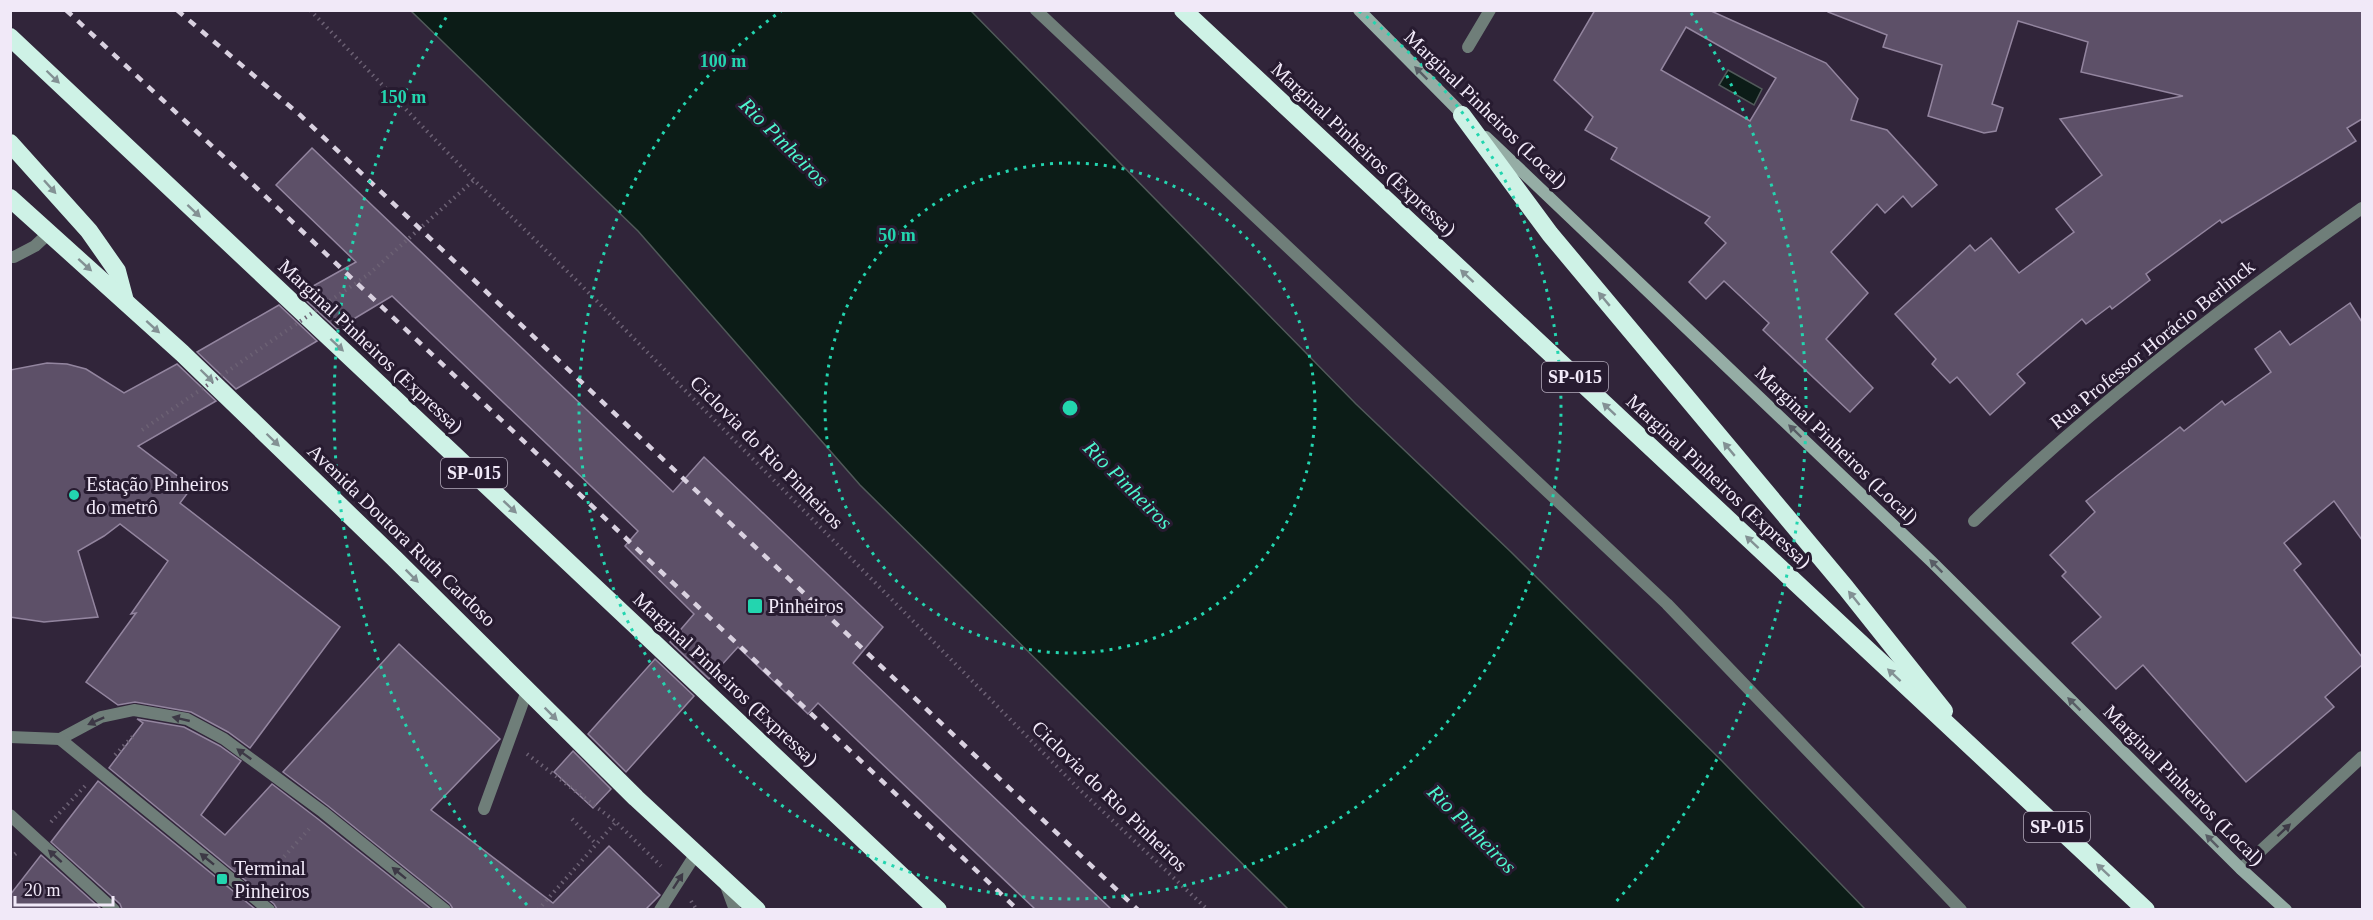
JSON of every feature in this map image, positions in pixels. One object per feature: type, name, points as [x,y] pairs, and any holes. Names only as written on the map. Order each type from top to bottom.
[{"type":"highway","name":"Marginal Pinheiros (Expressa)","points":[[1183,10],[2146,909]]},
{"type":"highway","name":"Marginal Pinheiros (Expressa)","points":[[10,37],[938,909]]},
{"type":"highway","points":[[1462,115],[1550,234],[1888,639],[1968,744]]},
{"type":"highway","points":[[10,143],[89,231],[117,271],[125,301]]},
{"type":"highway","name":"Avenida Doutora Ruth Cardoso","points":[[10,198],[239,407],[636,798],[758,909]]},
{"type":"main road","name":"Marginal Pinheiros (Local)","points":[[1359,10],[1462,115],[1932,562],[2241,869],[2286,909]]},
{"type":"street","points":[[1036,10],[1667,604],[1961,909]]},
{"type":"street","points":[[1468,47],[1490,10]]},
{"type":"street","name":"Rua Professor Horácio Berlinck","points":[[1974,521],[2008,488],[2164,354],[2264,276],[2362,208]]},
{"type":"street","points":[[10,257],[35,246],[49,233]]},
{"type":"street","points":[[484,809],[527,691]]},
{"type":"street","points":[[10,737],[60,739],[101,717],[134,710],[187,719],[224,739],[323,812],[445,909]]},
{"type":"street","points":[[60,739],[269,909]]},
{"type":"street","points":[[2241,869],[2362,757]]},
{"type":"street","points":[[10,815],[114,909]]},
{"type":"street","points":[[660,909],[697,852]]},
{"type":"street","points":[[723,877],[735,909]]},
{"type":"path","name":"Ciclovia do Rio Pinheiros","points":[[310,10],[474,180],[575,279],[1080,790],[1208,909]]},
{"type":"path","points":[[142,430],[369,274],[474,180]]},
{"type":"path","points":[[10,858],[35,838],[154,714]]},
{"type":"path","points":[[509,741],[616,822],[678,882],[697,909]]},
{"type":"path","points":[[538,909],[636,798]]},
{"type":"path","points":[[251,895],[323,812]]},
{"type":"path","points":[[572,819],[596,844]]},
{"type":"water","name":"Rio Pinheiros","points":[[411,11],[971,11],[1356,404],[1511,552],[1722,761],[1865,909],[1288,909],[860,485],[638,231]]},
{"type":"water","points":[[1728,70],[1762,89],[1754,105],[1719,85]]},
{"type":"building","points":[[1595,10],[1709,10],[1826,63],[1858,99],[1851,120],[1887,130],[1937,185],[1912,207],[1903,196],[1885,213],[1877,204],[1831,252],[1868,293],[1826,339],[1873,388],[1850,412],[1763,330],[1769,323],[1724,281],[1706,299],[1689,282],[1726,243],[1705,223],[1710,217],[1611,159],[1617,148],[1585,130],[1593,117],[1554,80]],"holes":[[[1686,27],[1776,78],[1750,121],[1661,70]]]},
{"type":"building","points":[[1828,10],[2362,10],[2362,119],[2347,128],[2356,141],[2222,223],[2220,220],[2146,274],[2150,280],[2112,309],[2110,306],[2086,324],[2082,319],[2017,374],[2025,383],[1990,415],[1957,377],[1950,383],[1932,364],[1936,359],[1895,314],[1970,245],[1975,251],[1991,238],[2019,273],[2074,232],[2056,209],[2102,175],[2060,119],[2183,96],[2081,72],[2088,42],[2018,21],[1992,104],[2003,108],[1996,131],[1984,133],[1928,116],[1942,65],[1883,47],[1887,35],[1828,12]]},
{"type":"building","points":[[312,148],[673,492],[704,457],[883,627],[853,663],[1111,909],[1035,909],[818,703],[808,714],[738,647],[709,679],[670,642],[694,614],[625,546],[638,531],[392,296],[337,329],[299,294],[356,262],[276,185]]},
{"type":"building","points":[[2350,303],[2362,322],[2362,540],[2334,501],[2284,543],[2301,564],[2294,570],[2362,657],[2362,665],[2325,697],[2334,707],[2246,782],[2143,665],[2116,689],[2072,643],[2101,617],[2062,576],[2066,572],[2050,555],[2095,512],[2086,501],[2180,427],[2184,431],[2222,401],[2225,405],[2271,372],[2255,349],[2280,331],[2290,345]]},
{"type":"building","points":[[279,305],[317,341],[236,389],[197,352]]},
{"type":"building","points":[[47,363],[67,364],[86,369],[124,393],[177,364],[216,401],[138,446],[192,487],[180,503],[340,627],[250,748],[228,732],[191,712],[135,702],[118,705],[86,682],[136,613],[131,614],[168,561],[120,524],[78,551],[98,617],[44,622],[10,617],[10,370]]},
{"type":"building","points":[[399,644],[500,739],[431,810],[553,903],[609,846],[660,895],[646,909],[453,909],[450,904],[283,772]]},
{"type":"building","points":[[655,659],[694,696],[626,772],[588,734]]},
{"type":"building","points":[[137,719],[184,727],[220,746],[241,761],[201,815],[225,835],[272,784],[431,909],[277,909],[274,904],[109,768],[143,723]]},
{"type":"building","points":[[573,751],[611,789],[593,808],[554,772]]},
{"type":"building","points":[[98,781],[255,909],[122,909],[120,904],[51,842]]},
{"type":"building","points":[[41,855],[101,909],[10,909],[10,895]]},
{"type":"railway","points":[[66,10],[1018,910]]},
{"type":"railway","points":[[177,10],[300,115],[1138,910]]},
{"type":"place","name":"Estação Pinheiros do metrô","points":[[74,495]]},
{"type":"place","name":"Pinheiros","points":[[755,606]]},
{"type":"place","name":"Terminal Pinheiros","points":[[222,879]]}]
